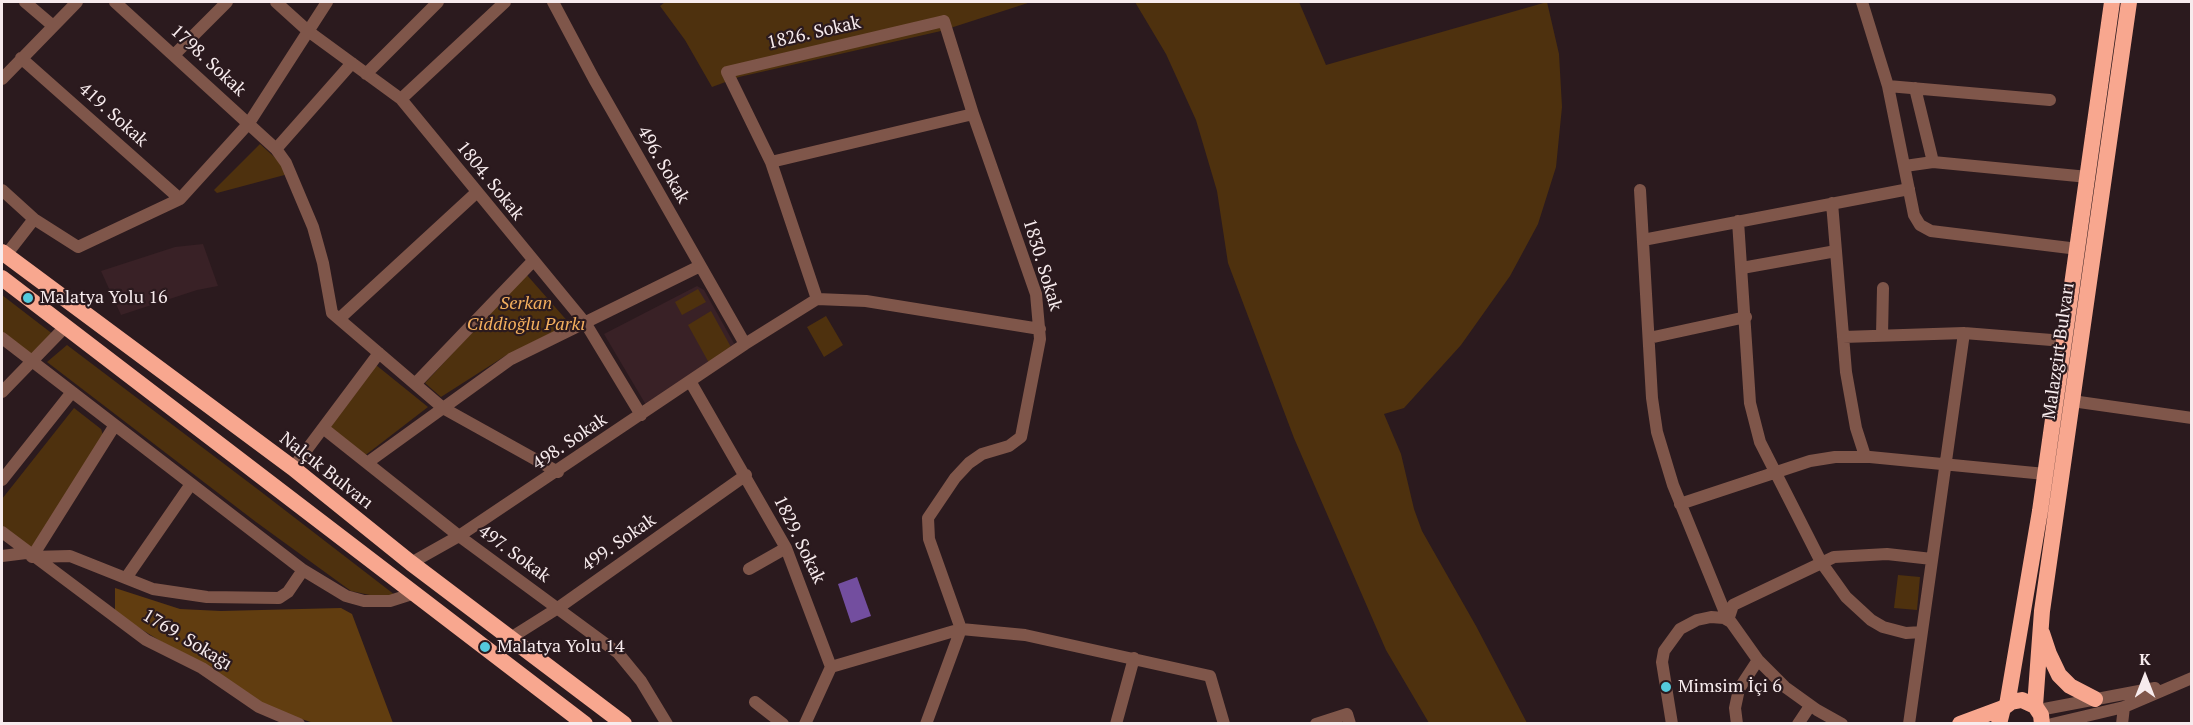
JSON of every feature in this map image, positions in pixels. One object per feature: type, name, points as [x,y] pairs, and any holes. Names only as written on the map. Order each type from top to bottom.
[{"type":"highway","name":"Malazgirt Bulvarı","points":[[2003,712],[2045,474],[2112,2]]},
{"type":"highway","name":"Malazgirt Bulvarı","points":[[2038,713],[2040,625],[2129,2]]},
{"type":"highway","name":"Nalçık Bulvarı","points":[[4,254],[292,468],[411,563],[624,723]]},
{"type":"highway","points":[[2,278],[585,723]]},
{"type":"highway","points":[[2040,625],[2049,654],[2059,675],[2070,686],[2095,699]]},
{"type":"highway","points":[[1960,723],[2003,712],[2022,700],[2038,713]]},
{"type":"street","points":[[25,2],[52,25]]},
{"type":"street","points":[[2,79],[52,25],[77,2]]},
{"type":"street","name":"1798. Sokak","points":[[115,2],[249,123],[276,149],[286,163],[313,227],[323,263],[332,313],[339,319]]},
{"type":"street","points":[[175,54],[227,2]]},
{"type":"street","name":"1804. Sokak","points":[[276,2],[308,31],[400,99],[586,324],[641,415]]},
{"type":"street","points":[[2,190],[34,219],[78,247],[180,199],[249,123],[327,2]]},
{"type":"street","points":[[366,74],[438,2]]},
{"type":"street","points":[[400,99],[505,2]]},
{"type":"street","name":"496. Sokak","points":[[554,2],[594,79],[745,344]]},
{"type":"street","points":[[1862,2],[1888,86],[1915,219],[1927,230],[2078,249]]},
{"type":"street","name":"1826. Sokak","points":[[771,162],[727,72],[944,21]]},
{"type":"street","name":"1830. Sokak","points":[[944,21],[973,114],[1036,294],[1040,329],[1037,365],[1021,436],[1009,446],[982,454],[964,468],[928,518],[929,539],[961,629]]},
{"type":"street","name":"419. Sokak","points":[[21,58],[180,199]]},
{"type":"street","points":[[276,149],[352,63]]},
{"type":"street","points":[[1888,86],[2050,100]]},
{"type":"street","points":[[1915,88],[1933,162]]},
{"type":"street","points":[[973,114],[771,162],[817,299],[866,301],[1040,329]]},
{"type":"street","points":[[1905,166],[1933,162],[2088,177]]},
{"type":"street","points":[[1642,240],[1909,189]]},
{"type":"street","points":[[1640,190],[1649,338],[1658,432],[1680,504],[1728,620],[1758,660],[1785,687],[1810,706],[1842,723]]},
{"type":"street","points":[[477,192],[339,319],[443,408],[558,472]]},
{"type":"street","points":[[1832,203],[1843,338],[1853,415],[1865,456]]},
{"type":"street","points":[[4,254],[34,219]]},
{"type":"street","points":[[1738,221],[1752,415],[1774,472],[1821,562],[1846,597],[1871,620],[1898,632],[1922,632]]},
{"type":"street","points":[[1742,268],[1836,251]]},
{"type":"street","points":[[415,384],[533,261]]},
{"type":"street","points":[[368,463],[511,359],[700,266]]},
{"type":"street","points":[[1882,334],[1883,288]]},
{"type":"street","name":"498. Sokak","points":[[411,563],[459,536],[558,472],[745,344],[817,299]]},
{"type":"street","points":[[1649,338],[1746,317]]},
{"type":"street","points":[[2,392],[65,327]]},
{"type":"street","points":[[1843,338],[1882,334],[1964,333],[2064,341]]},
{"type":"street","points":[[1909,723],[1964,333]]},
{"type":"street","points":[[2,338],[303,570],[346,596],[364,601],[390,601],[415,593]]},
{"type":"street","points":[[292,468],[379,353]]},
{"type":"street","name":"1829. Sokak","points":[[690,381],[786,548],[831,667]]},
{"type":"street","points":[[2,480],[72,392]]},
{"type":"street","points":[[2072,401],[2192,418]]},
{"type":"street","points":[[29,555],[115,425]]},
{"type":"street","name":"497. Sokak","points":[[323,428],[459,536],[618,653],[640,681],[667,723]]},
{"type":"street","points":[[1680,504],[1822,458],[1865,456],[2045,474]]},
{"type":"street","name":"499. Sokak","points":[[512,637],[558,608],[746,475]]},
{"type":"street","points":[[126,578],[191,484]]},
{"type":"street","name":"1769. Sokağı","points":[[2,532],[29,555],[146,640],[202,668],[260,707],[299,723]]},
{"type":"street","points":[[749,569],[786,548]]},
{"type":"street","points":[[1728,620],[1733,605],[1821,562],[1839,556],[1862,554],[1932,559]]},
{"type":"street","points":[[2,556],[70,556],[126,578],[181,595],[276,599],[288,592],[303,570]]},
{"type":"street","points":[[1672,723],[1662,662],[1669,641],[1680,629],[1697,620],[1711,617],[1728,620]]},
{"type":"street","points":[[926,723],[961,629]]},
{"type":"street","points":[[805,723],[831,667],[961,629],[1043,638],[1210,676],[1224,723]]},
{"type":"street","points":[[1116,723],[1134,658]]},
{"type":"street","points":[[1737,723],[1735,708],[1739,689],[1758,660]]},
{"type":"street","points":[[2052,723],[2124,706],[2192,678]]},
{"type":"street","points":[[2038,713],[2177,683]]},
{"type":"street","points":[[755,702],[783,723]]},
{"type":"street","points":[[1798,723],[1810,706]]},
{"type":"street","points":[[2122,723],[2124,706]]},
{"type":"street","points":[[1317,723],[1348,719]]},
{"type":"shaded area","points":[[203,244],[218,286],[197,290],[121,315],[101,271],[175,247]]},
{"type":"shaded area","points":[[697,286],[704,290],[736,347],[649,410],[604,334]]},
{"type":"shaded area","points":[[857,577],[871,616],[851,623],[838,584]]},
{"type":"shaded area","points":[[115,588],[180,609],[221,611],[341,608],[352,614],[393,723],[314,723],[272,710],[115,613]]},
{"type":"green space","points":[[665,2],[1031,2],[941,31],[739,77],[712,87],[685,40],[660,6]]},
{"type":"green space","points":[[1135,2],[1299,2],[1326,65],[1547,2],[1559,54],[1562,107],[1556,167],[1538,224],[1510,276],[1461,345],[1404,408],[1384,414],[1401,454],[1414,509],[1422,531],[1527,723],[1429,723],[1386,650],[1294,438],[1228,263],[1217,191],[1196,120],[1166,54]]},
{"type":"green space","points":[[260,144],[292,173],[217,193],[214,190]]},
{"type":"green space","name":"Serkan Ciddioğlu Parkı","points":[[526,274],[570,324],[505,356],[441,397],[425,383]]},
{"type":"green space","points":[[698,289],[706,302],[682,315],[675,302]]},
{"type":"green space","points":[[2,295],[54,335],[31,357],[2,334]]},
{"type":"green space","points":[[711,311],[732,349],[709,363],[688,325]]},
{"type":"green space","points":[[826,316],[843,345],[824,357],[807,327]]},
{"type":"green space","points":[[67,345],[395,595],[379,597],[351,591],[256,522],[47,362]]},
{"type":"green space","points":[[376,365],[428,407],[363,457],[328,427]]},
{"type":"green space","points":[[74,408],[101,429],[103,435],[31,549],[2,525],[2,499]]},
{"type":"green space","points":[[1898,575],[1920,577],[1917,610],[1894,608]]},
{"type":"place","name":"Malatya Yolu 16","points":[[28,298]]},
{"type":"place","name":"Malatya Yolu 14","points":[[485,647]]},
{"type":"place","name":"Mimsim İçi 6","points":[[1666,687]]}]
